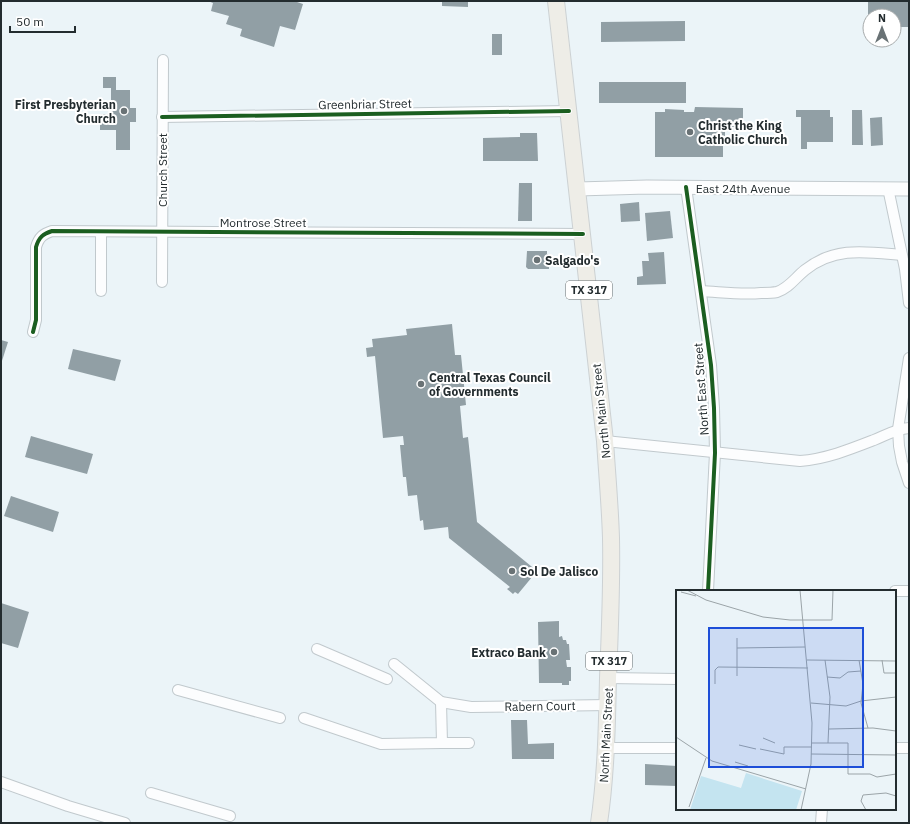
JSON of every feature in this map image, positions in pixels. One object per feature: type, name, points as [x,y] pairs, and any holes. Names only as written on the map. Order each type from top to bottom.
[{"type":"main road","name":"North Main Street","points":[[556,1],[605,441],[611,537],[611,611],[608,705],[604,781],[599,823]]},
{"type":"street","name":"Church Street","points":[[162,282],[163,60]]},
{"type":"street","name":"Greenbriar Street","points":[[162,117],[569,112]]},
{"type":"street","name":"East 24th Avenue","points":[[578,189],[686,187],[909,189]]},
{"type":"street","name":"North East Street","points":[[686,187],[711,365],[715,453],[708,590]]},
{"type":"street","points":[[888,188],[909,303]]},
{"type":"street","name":"Montrose Street","points":[[33,332],[36,320],[36,247],[39,239],[44,233],[52,231],[583,234]]},
{"type":"street","points":[[101,232],[101,291]]},
{"type":"street","points":[[701,291],[748,294],[775,292],[787,288],[806,270],[824,258],[841,253],[862,252],[901,255]]},
{"type":"street","points":[[909,358],[898,429],[900,451],[909,483]]},
{"type":"street","points":[[605,441],[800,461],[813,460],[829,456],[854,448],[898,429],[909,428]]},
{"type":"street","points":[[896,591],[909,591]]},
{"type":"street","points":[[317,649],[387,679]]},
{"type":"street","points":[[394,664],[441,702],[442,743]]},
{"type":"street","points":[[608,678],[676,679]]},
{"type":"street","points":[[178,690],[280,718]]},
{"type":"street","name":"Rabern Court","points":[[441,702],[471,707],[608,705]]},
{"type":"street","points":[[304,718],[381,744],[469,744]]},
{"type":"street","points":[[606,748],[676,748]]},
{"type":"street","points":[[896,748],[909,748]]},
{"type":"street","points":[[1,782],[68,806],[126,823]]},
{"type":"street","points":[[151,793],[230,816]]},
{"type":"street","points":[[821,823],[822,810]]},
{"type":"building","points":[[208,1],[294,1],[303,4],[295,30],[280,26],[274,47],[240,36],[242,29],[226,24],[229,16],[211,11],[213,3]]},
{"type":"building","points":[[442,1],[468,1],[468,7],[442,6]]},
{"type":"building","points":[[868,1],[909,1],[909,27],[902,27],[902,8],[868,8]]},
{"type":"building","points":[[685,21],[685,41],[601,42],[601,22]]},
{"type":"building","points":[[492,34],[502,34],[502,55],[492,55]]},
{"type":"building","name":"First Presbyterian Church","points":[[103,77],[116,77],[116,90],[130,90],[130,108],[136,108],[136,122],[130,122],[130,150],[116,150],[116,130],[100,130],[100,114],[111,114],[111,88],[103,88]]},
{"type":"building","points":[[599,82],[686,82],[686,103],[599,103]]},
{"type":"building","name":"Christ the King Catholic Church","points":[[695,107],[743,108],[743,127],[725,127],[725,136],[730,136],[730,144],[723,144],[723,157],[655,157],[655,112],[665,112],[665,109],[694,112]]},
{"type":"building","points":[[796,110],[830,110],[830,117],[833,117],[833,142],[807,142],[807,149],[801,149],[801,117],[796,117]]},
{"type":"building","points":[[852,110],[862,110],[863,145],[852,145]]},
{"type":"building","points":[[882,117],[883,145],[871,146],[870,118]]},
{"type":"building","points":[[520,133],[537,133],[538,161],[483,161],[483,138],[520,137]]},
{"type":"building","points":[[519,183],[532,183],[532,221],[518,221]]},
{"type":"building","points":[[639,202],[640,221],[621,222],[620,204]]},
{"type":"building","points":[[670,211],[673,238],[647,241],[645,213]]},
{"type":"building","points":[[527,251],[547,251],[547,254],[549,254],[549,269],[528,269],[526,267]]},
{"type":"building","points":[[664,252],[666,284],[637,285],[637,277],[643,276],[642,261],[649,261],[648,253]]},
{"type":"building","points":[[452,324],[455,355],[461,355],[466,405],[460,406],[463,438],[468,437],[477,522],[537,571],[518,594],[515,592],[513,594],[507,589],[510,587],[449,538],[448,527],[424,530],[423,520],[420,521],[417,495],[408,496],[406,477],[403,477],[400,445],[404,445],[403,436],[383,438],[375,356],[367,357],[366,348],[373,347],[372,339],[407,335],[406,329]]},
{"type":"building","points":[[1,340],[8,342],[1,364]]},
{"type":"building","points":[[73,349],[121,360],[115,381],[68,369]]},
{"type":"building","points":[[31,436],[93,454],[87,474],[25,457]]},
{"type":"building","points":[[11,496],[59,512],[53,532],[4,516]]},
{"type":"building","points":[[1,603],[29,612],[18,648],[1,643]]},
{"type":"building","name":"Extraco Bank","points":[[559,621],[559,637],[562,636],[563,640],[566,640],[567,644],[569,644],[570,660],[566,660],[567,667],[571,667],[571,681],[569,681],[569,685],[562,685],[562,683],[539,683],[538,622]]},
{"type":"building","points":[[511,720],[527,720],[528,744],[554,743],[554,759],[512,759]]},
{"type":"building","points":[[645,764],[676,766],[676,786],[645,785]]},
{"type":"cycle path","points":[[162,117],[569,111]]},
{"type":"cycle path","points":[[686,187],[711,365],[714,408],[715,453],[708,590]]},
{"type":"cycle path","points":[[33,332],[36,320],[36,247],[42,236],[52,231],[583,234]]},
{"type":"place","name":"First Presbyterian Church","points":[[124,111]]},
{"type":"place","name":"Christ the King Catholic Church","points":[[690,132]]},
{"type":"place","name":"Salgado's","points":[[537,260]]},
{"type":"place","name":"Central Texas Council of Governments","points":[[421,384]]},
{"type":"place","name":"Sol De Jalisco","points":[[512,571]]},
{"type":"place","name":"Extraco Bank","points":[[554,652]]}]
